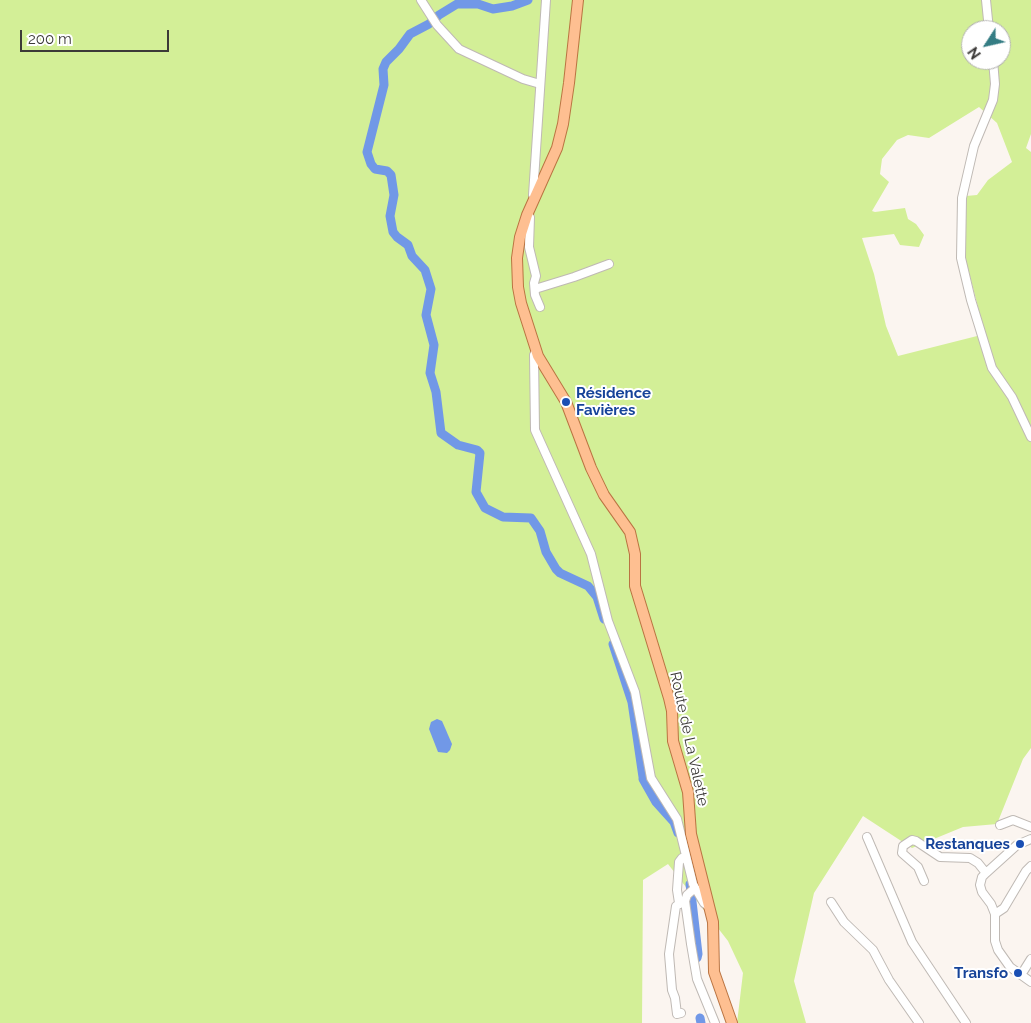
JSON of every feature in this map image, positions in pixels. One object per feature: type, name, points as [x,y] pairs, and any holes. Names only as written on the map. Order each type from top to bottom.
[{"type":"main road","name":"Route de La Valette","points":[[578,0],[570,83],[563,124],[554,156],[527,215],[520,237],[517,258],[518,287],[526,318],[538,350],[572,415],[591,468],[604,495],[630,532],[635,554],[635,586],[669,698],[674,741],[688,792],[691,834],[714,930],[714,972],[732,1023]]},
{"type":"street","points":[[421,0],[437,25],[459,49],[523,79],[540,84]]},
{"type":"street","points":[[536,196],[533,195],[546,0]]},
{"type":"street","points":[[986,0],[988,20]]},
{"type":"street","points":[[993,70],[993,100],[974,146],[962,198],[961,258],[992,368],[1012,397],[1031,437]]},
{"type":"street","points":[[527,215],[530,217],[529,247],[536,276],[535,295],[540,306]]},
{"type":"street","points":[[535,288],[571,277],[574,278],[608,264]]},
{"type":"street","points":[[538,350],[534,355],[535,430],[591,554],[608,621],[635,692],[651,778],[677,819],[692,890],[709,907]]},
{"type":"street","points":[[1000,825],[1013,820],[1031,828]]},
{"type":"street","points":[[867,837],[909,938],[966,1023]]},
{"type":"street","points":[[1031,839],[1017,845],[986,873],[981,880],[980,887],[995,914],[997,947],[1009,965],[1031,982]]},
{"type":"street","points":[[924,880],[918,867],[902,853],[902,846],[912,840],[940,857],[964,856],[970,858],[978,863],[986,873]]},
{"type":"street","points":[[684,857],[679,862],[677,890],[682,902],[696,972],[715,1023]]},
{"type":"street","points":[[995,914],[1004,908],[1026,871],[1031,866]]},
{"type":"street","points":[[681,1013],[677,1014],[672,990],[669,954],[676,908],[692,890]]},
{"type":"street","points":[[831,902],[844,922],[873,950],[889,980],[918,1023]]},
{"type":"street","points":[[1021,975],[1031,959]]},
{"type":"green space","points":[[0,0],[1031,0],[1031,134],[1026,148],[1031,152],[1031,748],[1023,759],[997,824],[963,827],[912,848],[863,816],[814,893],[794,981],[806,1023],[737,1023],[743,973],[728,941],[668,864],[643,880],[642,1023],[0,1023]],"holes":[[[979,107],[997,123],[1012,162],[988,180],[977,195],[966,196],[965,257],[985,334],[898,356],[886,326],[874,274],[862,238],[894,234],[900,245],[919,247],[924,235],[916,224],[908,219],[905,208],[872,211],[889,182],[880,174],[882,159],[897,140],[908,135],[929,138]]]},
{"type":"water","points":[[437,719],[442,721],[452,744],[447,753],[438,752],[429,729],[431,722]]},
{"type":"waterway","points":[[528,0],[512,6],[493,9],[478,4],[457,4],[439,15],[429,24],[410,34],[386,62],[383,69],[384,85],[367,152],[375,169],[387,171],[391,175],[394,195],[390,216],[393,232],[408,245],[412,256],[425,270],[431,289],[426,315],[434,345],[430,373],[436,392],[441,433],[458,445],[477,450],[480,453],[476,492],[485,508],[503,517],[531,518],[540,531],[546,552],[556,569],[560,573],[588,586],[597,597],[604,619]]},
{"type":"waterway","points":[[613,644],[632,702],[643,777]]},
{"type":"waterway","points":[[643,779],[656,802],[674,822],[678,833]]},
{"type":"waterway","points":[[690,884],[697,958]]},
{"type":"waterway","points":[[700,1018],[701,1023]]},
{"type":"place","name":"Résidence Favières","points":[[566,402]]},
{"type":"place","name":"Restanques","points":[[1020,844]]},
{"type":"place","name":"Transfo","points":[[1018,973]]}]
